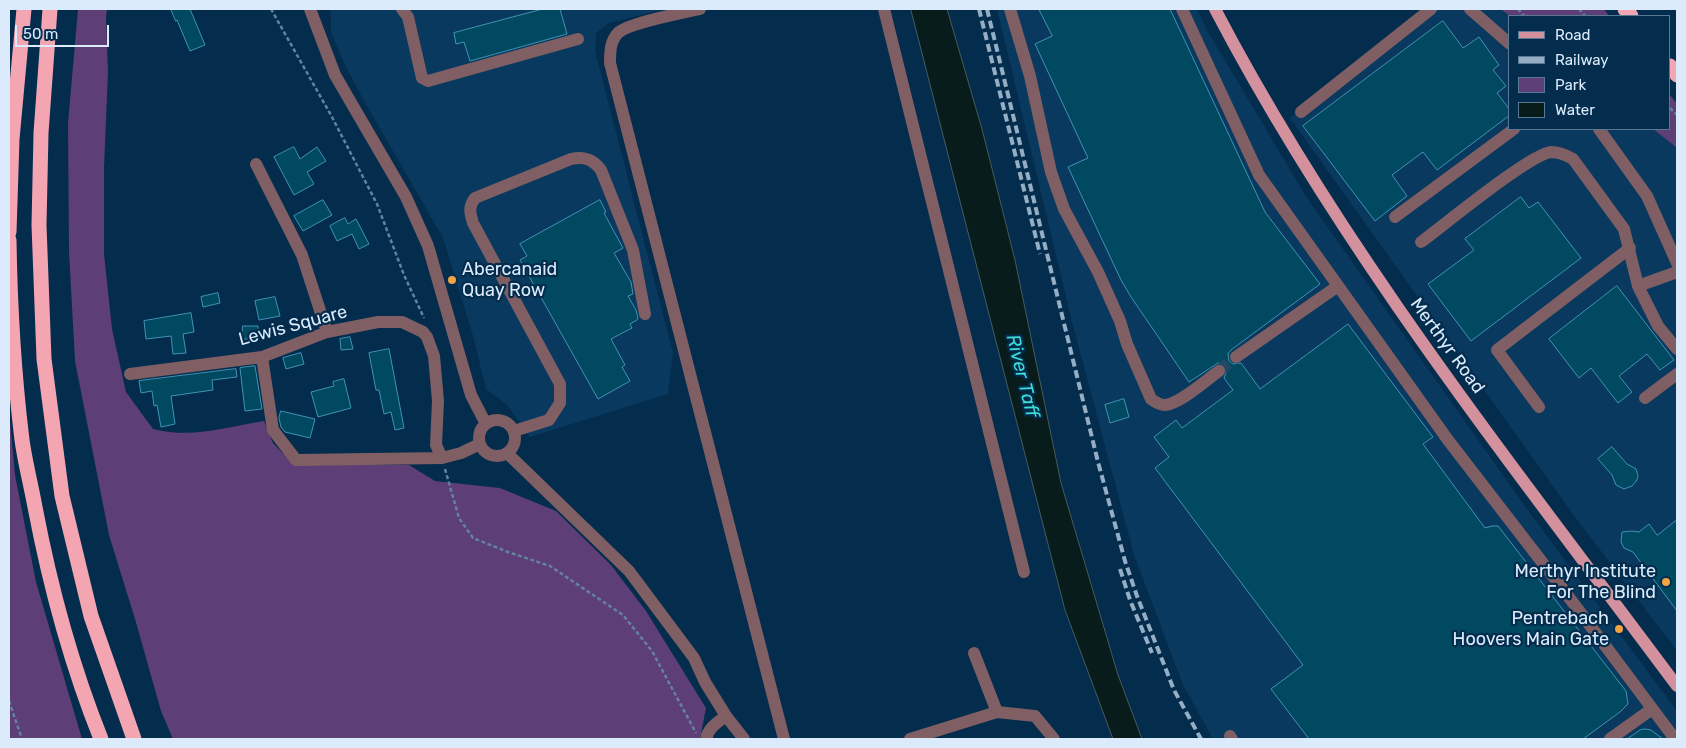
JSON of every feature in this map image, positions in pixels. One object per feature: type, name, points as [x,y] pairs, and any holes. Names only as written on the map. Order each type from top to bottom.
[{"type":"highway","points":[[9,232],[12,139],[24,9]]},
{"type":"highway","points":[[50,9],[41,133],[39,216],[44,359],[64,506],[91,616],[134,739]]},
{"type":"highway","points":[[9,240],[15,368],[24,452],[47,568],[66,638],[90,712],[101,739]]},
{"type":"main road","name":"Merthyr Road","points":[[1215,9],[1267,103],[1405,320],[1677,686]]},
{"type":"street","points":[[310,9],[335,75],[406,198],[428,246],[471,395],[486,424]]},
{"type":"street","points":[[402,9],[408,17],[422,78],[428,82],[578,39]]},
{"type":"street","points":[[700,9],[630,27],[617,34],[610,47],[610,63],[784,739]]},
{"type":"street","points":[[884,9],[1024,572]]},
{"type":"street","points":[[1010,9],[1030,76],[1051,172],[1064,209],[1098,272],[1151,399],[1158,404],[1165,405],[1176,402],[1218,371]]},
{"type":"street","points":[[1182,9],[1259,175],[1448,440],[1562,588],[1674,739]]},
{"type":"street","points":[[1301,112],[1431,9]]},
{"type":"street","points":[[1470,9],[1508,42]]},
{"type":"street","points":[[1395,217],[1513,130]]},
{"type":"street","points":[[1600,130],[1647,196],[1677,263]]},
{"type":"street","points":[[1421,242],[1527,163],[1550,152],[1561,153],[1573,158],[1618,218],[1624,229],[1638,286],[1658,326],[1677,349]]},
{"type":"street","points":[[514,431],[549,420],[560,403],[560,384],[473,223],[470,211],[471,204],[475,198],[571,159],[586,158],[593,161],[602,170],[633,250],[645,314]]},
{"type":"street","points":[[256,164],[302,255],[328,332]]},
{"type":"street","points":[[1539,407],[1497,350],[1630,248]]},
{"type":"street","points":[[1638,286],[1677,272]]},
{"type":"street","points":[[1236,358],[1338,286]]},
{"type":"street","name":"Lewis Square","points":[[130,374],[262,357],[328,332],[378,322],[402,322],[423,332],[428,337]]},
{"type":"street","points":[[428,337],[434,356],[438,401],[436,445],[442,458]]},
{"type":"street","points":[[262,357],[273,430],[296,460],[442,458],[480,444]]},
{"type":"street","points":[[1645,398],[1677,374]]},
{"type":"street","points":[[502,420],[511,426],[516,441],[508,453],[502,456],[491,455],[482,449],[480,433],[486,424],[502,420]]},
{"type":"street","points":[[508,453],[628,571],[694,658],[705,682],[726,716],[744,739]]},
{"type":"street","points":[[974,653],[997,712]]},
{"type":"street","points":[[1615,738],[1652,709]]},
{"type":"street","points":[[910,739],[997,712],[1035,716],[1054,739]]},
{"type":"street","points":[[707,737],[714,725],[726,716]]},
{"type":"path","points":[[271,9],[332,117],[377,204],[404,275],[426,323],[428,337]]},
{"type":"path","points":[[442,458],[460,518],[473,538],[550,566],[623,615],[652,651],[695,733],[707,737]]},
{"type":"path","points":[[9,701],[22,739]]},
{"type":"shaded area","points":[[331,9],[665,9],[609,23],[596,33],[595,51],[673,353],[668,394],[530,437],[507,405],[486,389],[473,336],[443,238],[345,65],[331,32]]},
{"type":"shaded area","points":[[997,9],[1197,9],[1207,30],[1307,198],[1527,509],[1677,711],[1677,739],[1213,739],[1183,685],[1134,555],[1072,322]]},
{"type":"shaded area","points":[[1433,9],[1500,9],[1509,15],[1508,130],[1654,130],[1677,148],[1677,651],[1572,513],[1290,118]]},
{"type":"green space","points":[[78,9],[107,9],[108,72],[104,168],[104,254],[112,329],[126,392],[153,429],[182,433],[222,429],[264,421],[273,443],[294,465],[409,465],[435,481],[500,488],[556,511],[611,565],[646,611],[706,708],[700,739],[173,739],[161,711],[109,535],[75,361],[69,252],[68,123]]},
{"type":"green space","points":[[1500,9],[1604,9],[1608,15],[1509,15]]},
{"type":"green space","points":[[1671,96],[1677,104],[1677,148],[1654,130],[1671,130]]},
{"type":"green space","points":[[9,411],[15,475],[36,582],[82,739],[9,739]]},
{"type":"water","name":"River Taff","points":[[911,9],[947,9],[982,129],[1015,260],[1061,483],[1118,675],[1142,739],[1113,739],[1065,610]]},
{"type":"building","points":[[171,9],[190,9],[205,45],[190,51]]},
{"type":"building","points":[[543,9],[560,9],[567,34],[470,61],[464,42],[456,44],[454,33]]},
{"type":"building","points":[[1039,9],[1170,9],[1265,212],[1320,284],[1231,350],[1228,354],[1229,361],[1233,364],[1241,363],[1260,389],[1348,324],[1433,437],[1423,444],[1485,528],[1498,526],[1626,691],[1628,704],[1620,712],[1583,739],[1309,739],[1271,689],[1303,665],[1155,468],[1169,457],[1154,437],[1176,420],[1182,428],[1233,390],[1224,378],[1227,370],[1223,364],[1218,363],[1189,382],[1121,280],[1068,167],[1088,158],[1035,44],[1052,36]]},
{"type":"building","points":[[1443,21],[1463,48],[1479,37],[1499,65],[1493,70],[1506,86],[1497,93],[1508,107],[1508,117],[1437,170],[1423,152],[1392,175],[1407,196],[1375,221],[1303,126]]},
{"type":"building","points":[[294,147],[300,159],[317,147],[326,161],[307,172],[314,184],[294,195],[274,157]]},
{"type":"building","points":[[1521,197],[1529,208],[1538,202],[1581,258],[1471,341],[1428,284],[1474,250],[1465,239]]},
{"type":"building","points":[[323,200],[332,215],[303,231],[294,216]]},
{"type":"building","points":[[600,200],[606,212],[604,213],[623,248],[614,253],[631,282],[633,294],[628,296],[638,318],[630,324],[632,328],[611,339],[625,365],[622,367],[630,381],[598,399],[520,260],[527,256],[520,244]]},
{"type":"building","points":[[345,218],[348,224],[356,219],[369,244],[359,249],[352,234],[337,241],[330,226]]},
{"type":"building","points":[[1617,286],[1674,360],[1660,370],[1647,354],[1619,376],[1632,392],[1618,403],[1591,368],[1579,378],[1549,339]]},
{"type":"building","points":[[218,293],[220,303],[203,307],[201,297]]},
{"type":"building","points":[[275,297],[280,316],[259,320],[255,301]]},
{"type":"building","points":[[191,313],[194,332],[183,334],[186,353],[173,354],[171,336],[146,339],[144,321]]},
{"type":"building","points":[[243,326],[258,326],[258,339],[242,339]]},
{"type":"building","points":[[350,337],[353,349],[341,350],[340,339]]},
{"type":"building","points":[[389,349],[404,428],[395,430],[391,412],[384,414],[379,390],[376,390],[369,353]]},
{"type":"building","points":[[301,353],[304,364],[286,369],[283,358]]},
{"type":"building","points":[[255,366],[262,409],[245,411],[240,368]]},
{"type":"building","points":[[236,369],[237,377],[212,380],[213,390],[171,396],[175,424],[161,427],[157,405],[154,406],[152,391],[141,393],[139,381]]},
{"type":"building","points":[[344,379],[351,408],[318,417],[311,392],[334,386],[333,382]]},
{"type":"building","points":[[1124,399],[1129,417],[1110,423],[1105,405]]},
{"type":"building","points":[[281,411],[315,419],[310,438],[285,432],[281,427],[279,418]]},
{"type":"building","points":[[1612,447],[1627,464],[1636,469],[1638,476],[1632,486],[1624,489],[1616,485],[1612,475],[1598,459]]},
{"type":"building","name":"Merthyr Institute For The Blind","points":[[1677,520],[1677,611],[1633,552],[1624,548],[1621,542],[1622,532],[1639,532],[1649,524],[1657,535]]},
{"type":"building","points":[[1640,730],[1651,730],[1663,739],[1627,739]]},
{"type":"tunnel","points":[[1219,371],[1236,357]]},
{"type":"railway","points":[[979,9],[1040,254]]},
{"type":"railway","points":[[987,9],[1098,462],[1125,561],[1174,690],[1201,739]]},
{"type":"railway","points":[[1120,569],[1130,600],[1152,653]]},
{"type":"place","name":"Abercanaid Quay Row","points":[[452,280]]},
{"type":"place","name":"Merthyr Institute For The Blind","points":[[1666,582]]},
{"type":"place","name":"Pentrebach Hoovers Main Gate","points":[[1619,629]]}]
